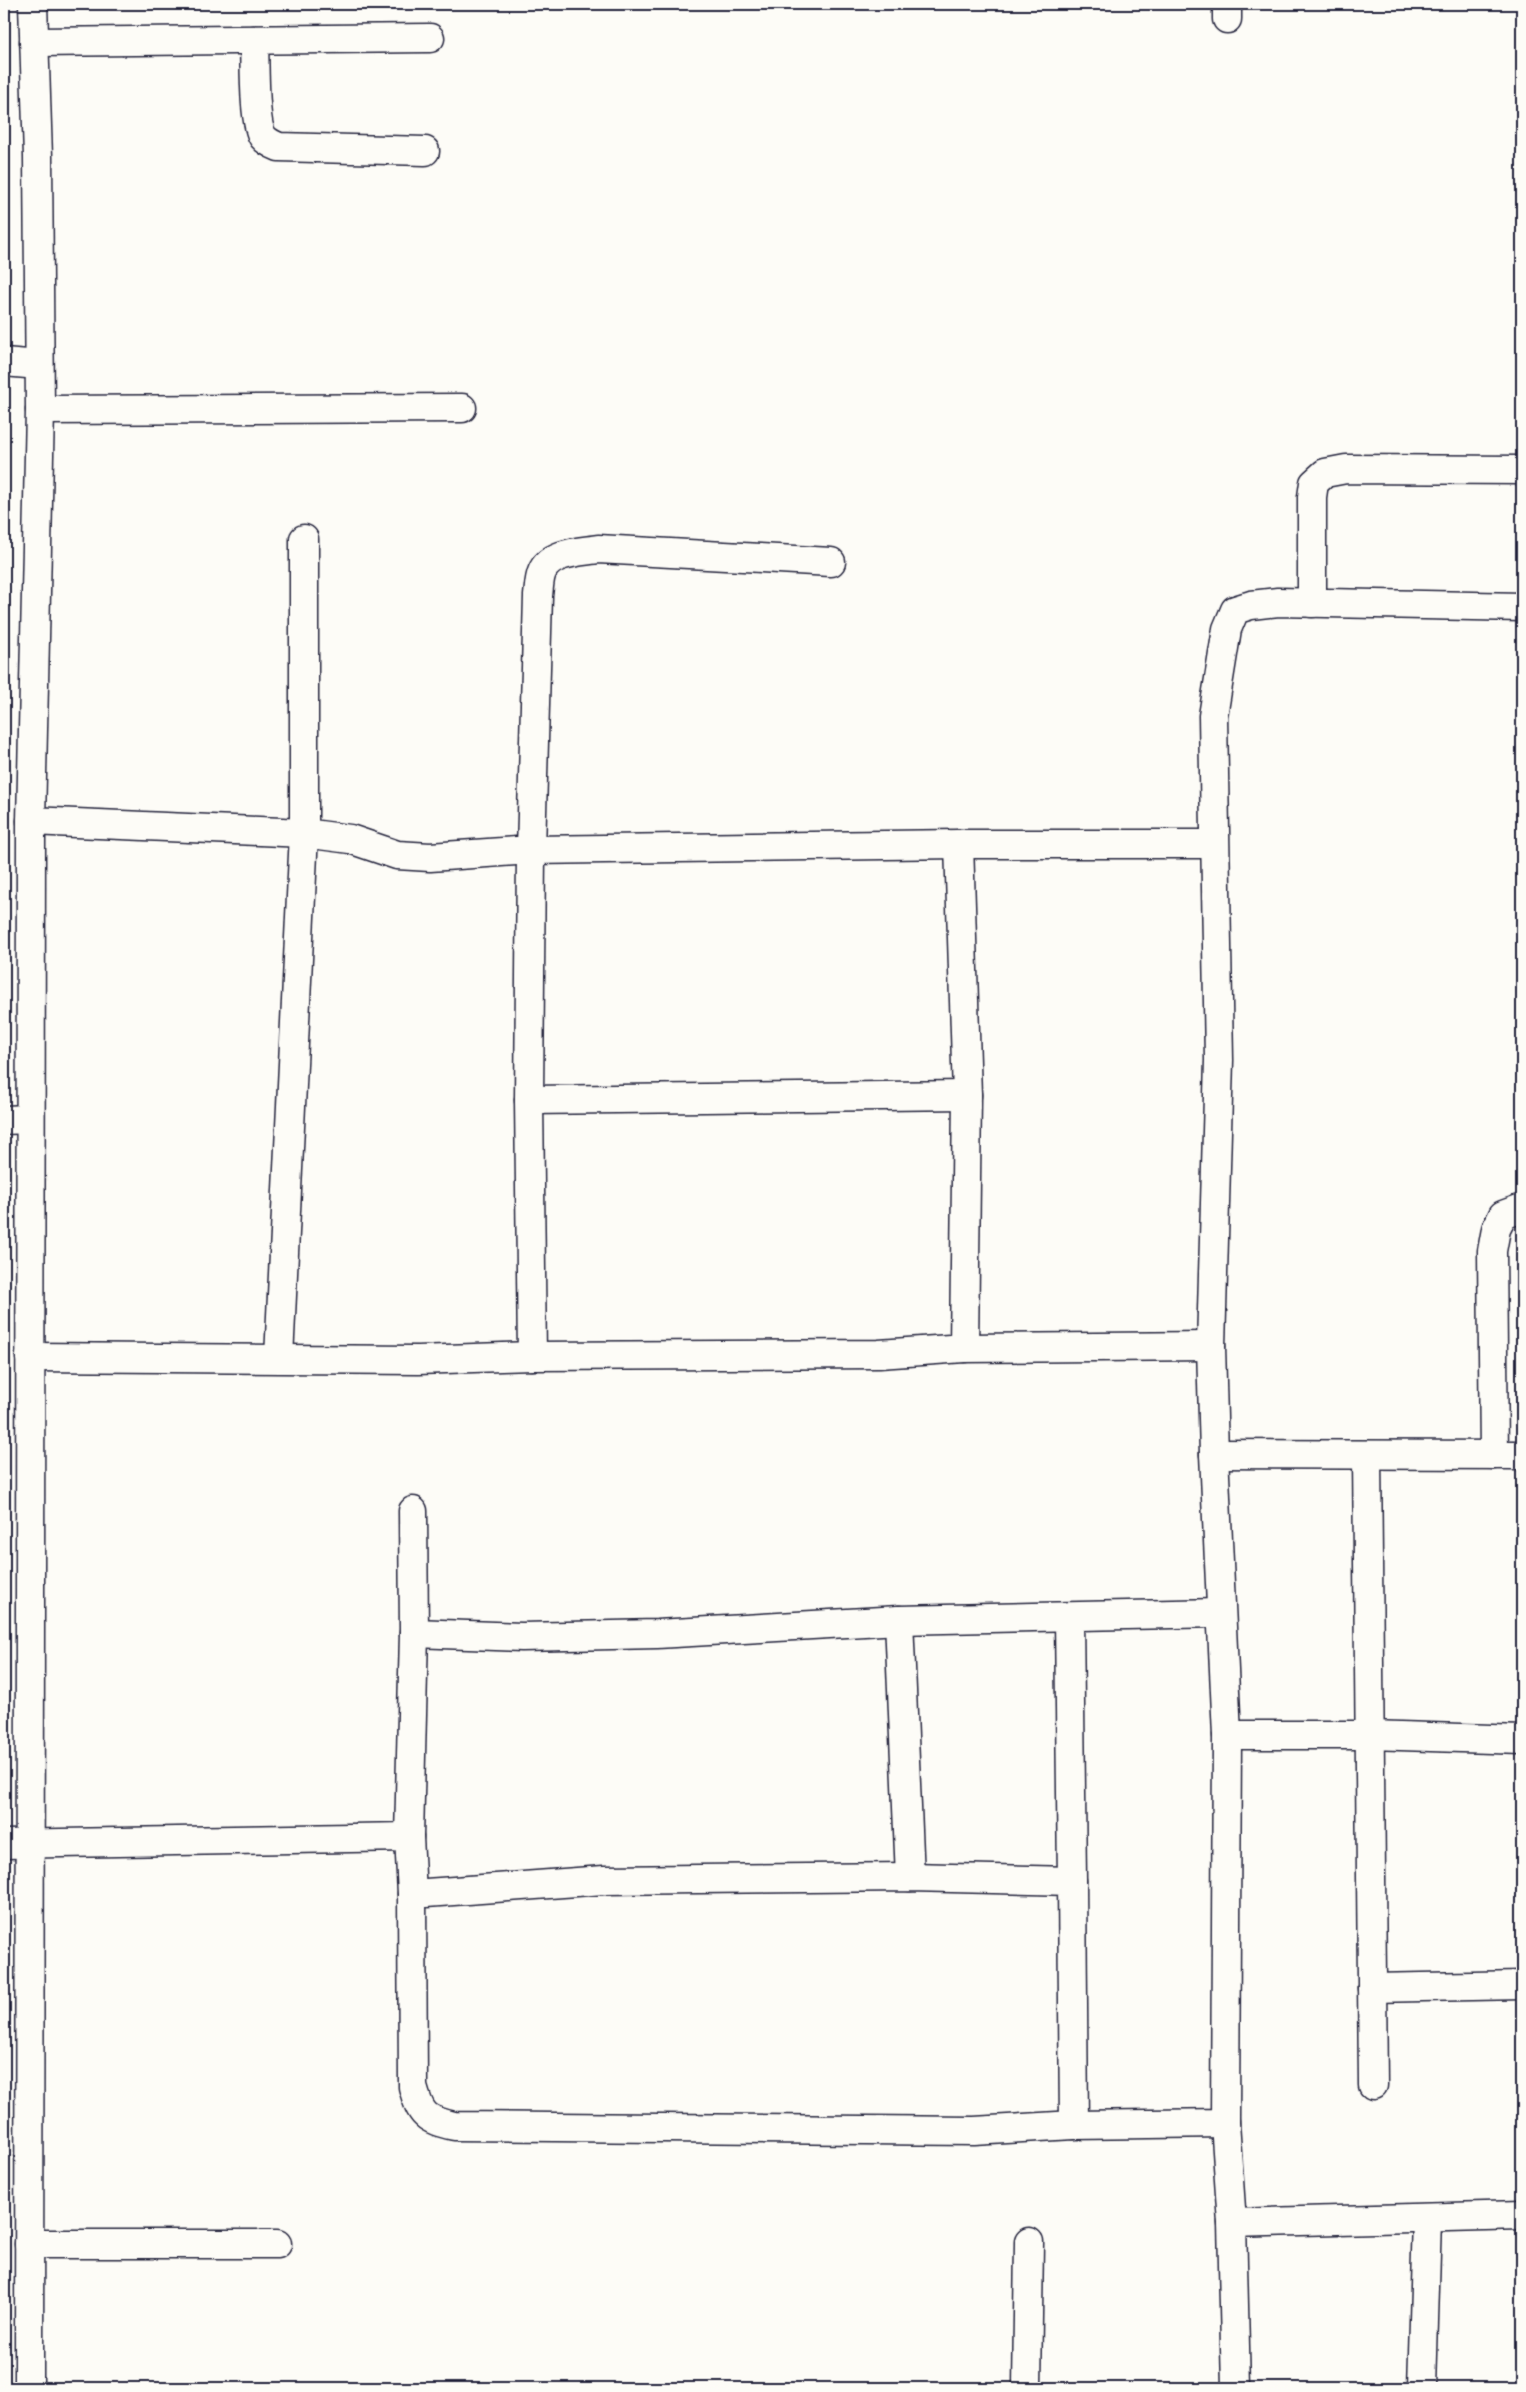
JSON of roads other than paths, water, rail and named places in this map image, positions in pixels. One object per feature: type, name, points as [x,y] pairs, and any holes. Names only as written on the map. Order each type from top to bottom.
[{"type":"street","points":[[29,2388],[29,2244],[16,1843],[30,1356],[31,821],[40,410],[38,157],[33,4]]},
{"type":"street","points":[[34,42],[430,38]]},
{"type":"street","points":[[254,40],[258,122],[263,137],[270,143],[279,147],[425,151]]},
{"type":"street","points":[[4,362],[39,365]]},
{"type":"street","points":[[40,410],[462,408]]},
{"type":"street","points":[[1312,603],[1312,497],[1314,483],[1325,473],[1346,469],[1522,470]]},
{"type":"street","points":[[279,1358],[304,833],[304,539]]},
{"type":"street","points":[[532,1356],[529,1100],[530,850],[538,596],[542,573],[549,562],[570,553],[598,550],[831,562]]},
{"type":"street","points":[[1236,2388],[1232,2223],[1225,2123],[1227,1735],[1220,1613],[1211,1346],[1219,1060],[1212,716],[1227,629],[1235,610],[1251,605],[1278,602],[1522,607]]},
{"type":"street","points":[[31,821],[304,833],[350,839],[397,855],[430,857],[530,850],[959,844],[1214,844]]},
{"type":"street","points":[[959,844],[967,1095],[964,1348]]},
{"type":"street","points":[[529,1100],[967,1095]]},
{"type":"street","points":[[4,1120],[30,1119]]},
{"type":"street","points":[[1494,1455],[1492,1251],[1496,1229],[1503,1215],[1522,1208]]},
{"type":"street","points":[[30,1356],[418,1360],[532,1356],[879,1354],[964,1348],[1211,1346]]},
{"type":"street","points":[[1214,1454],[1522,1455]]},
{"type":"street","points":[[1367,1455],[1373,2084]]},
{"type":"street","points":[[413,1511],[414,1633],[409,1837],[412,1894],[413,2087],[419,2110],[431,2120],[454,2126],[848,2131],[974,2131],[1074,2125],[1225,2123]]},
{"type":"street","points":[[414,1633],[522,1637],[657,1634],[898,1620],[1220,1613]]},
{"type":"street","points":[[1069,1617],[1074,2125]]},
{"type":"street","points":[[898,1620],[910,1877]]},
{"type":"street","points":[[1227,1735],[1370,1735],[1522,1740]]},
{"type":"street","points":[[16,1843],[409,1837]]},
{"type":"street","points":[[412,1894],[604,1880],[910,1877],[1072,1881]]},
{"type":"street","points":[[1372,1988],[1522,1985]]},
{"type":"street","points":[[1232,2223],[1522,2216]]},
{"type":"street","points":[[1422,2388],[1427,2219]]},
{"type":"street","points":[[1026,2388],[1028,2242]]},
{"type":"street","points":[[29,2244],[277,2244]]}]
